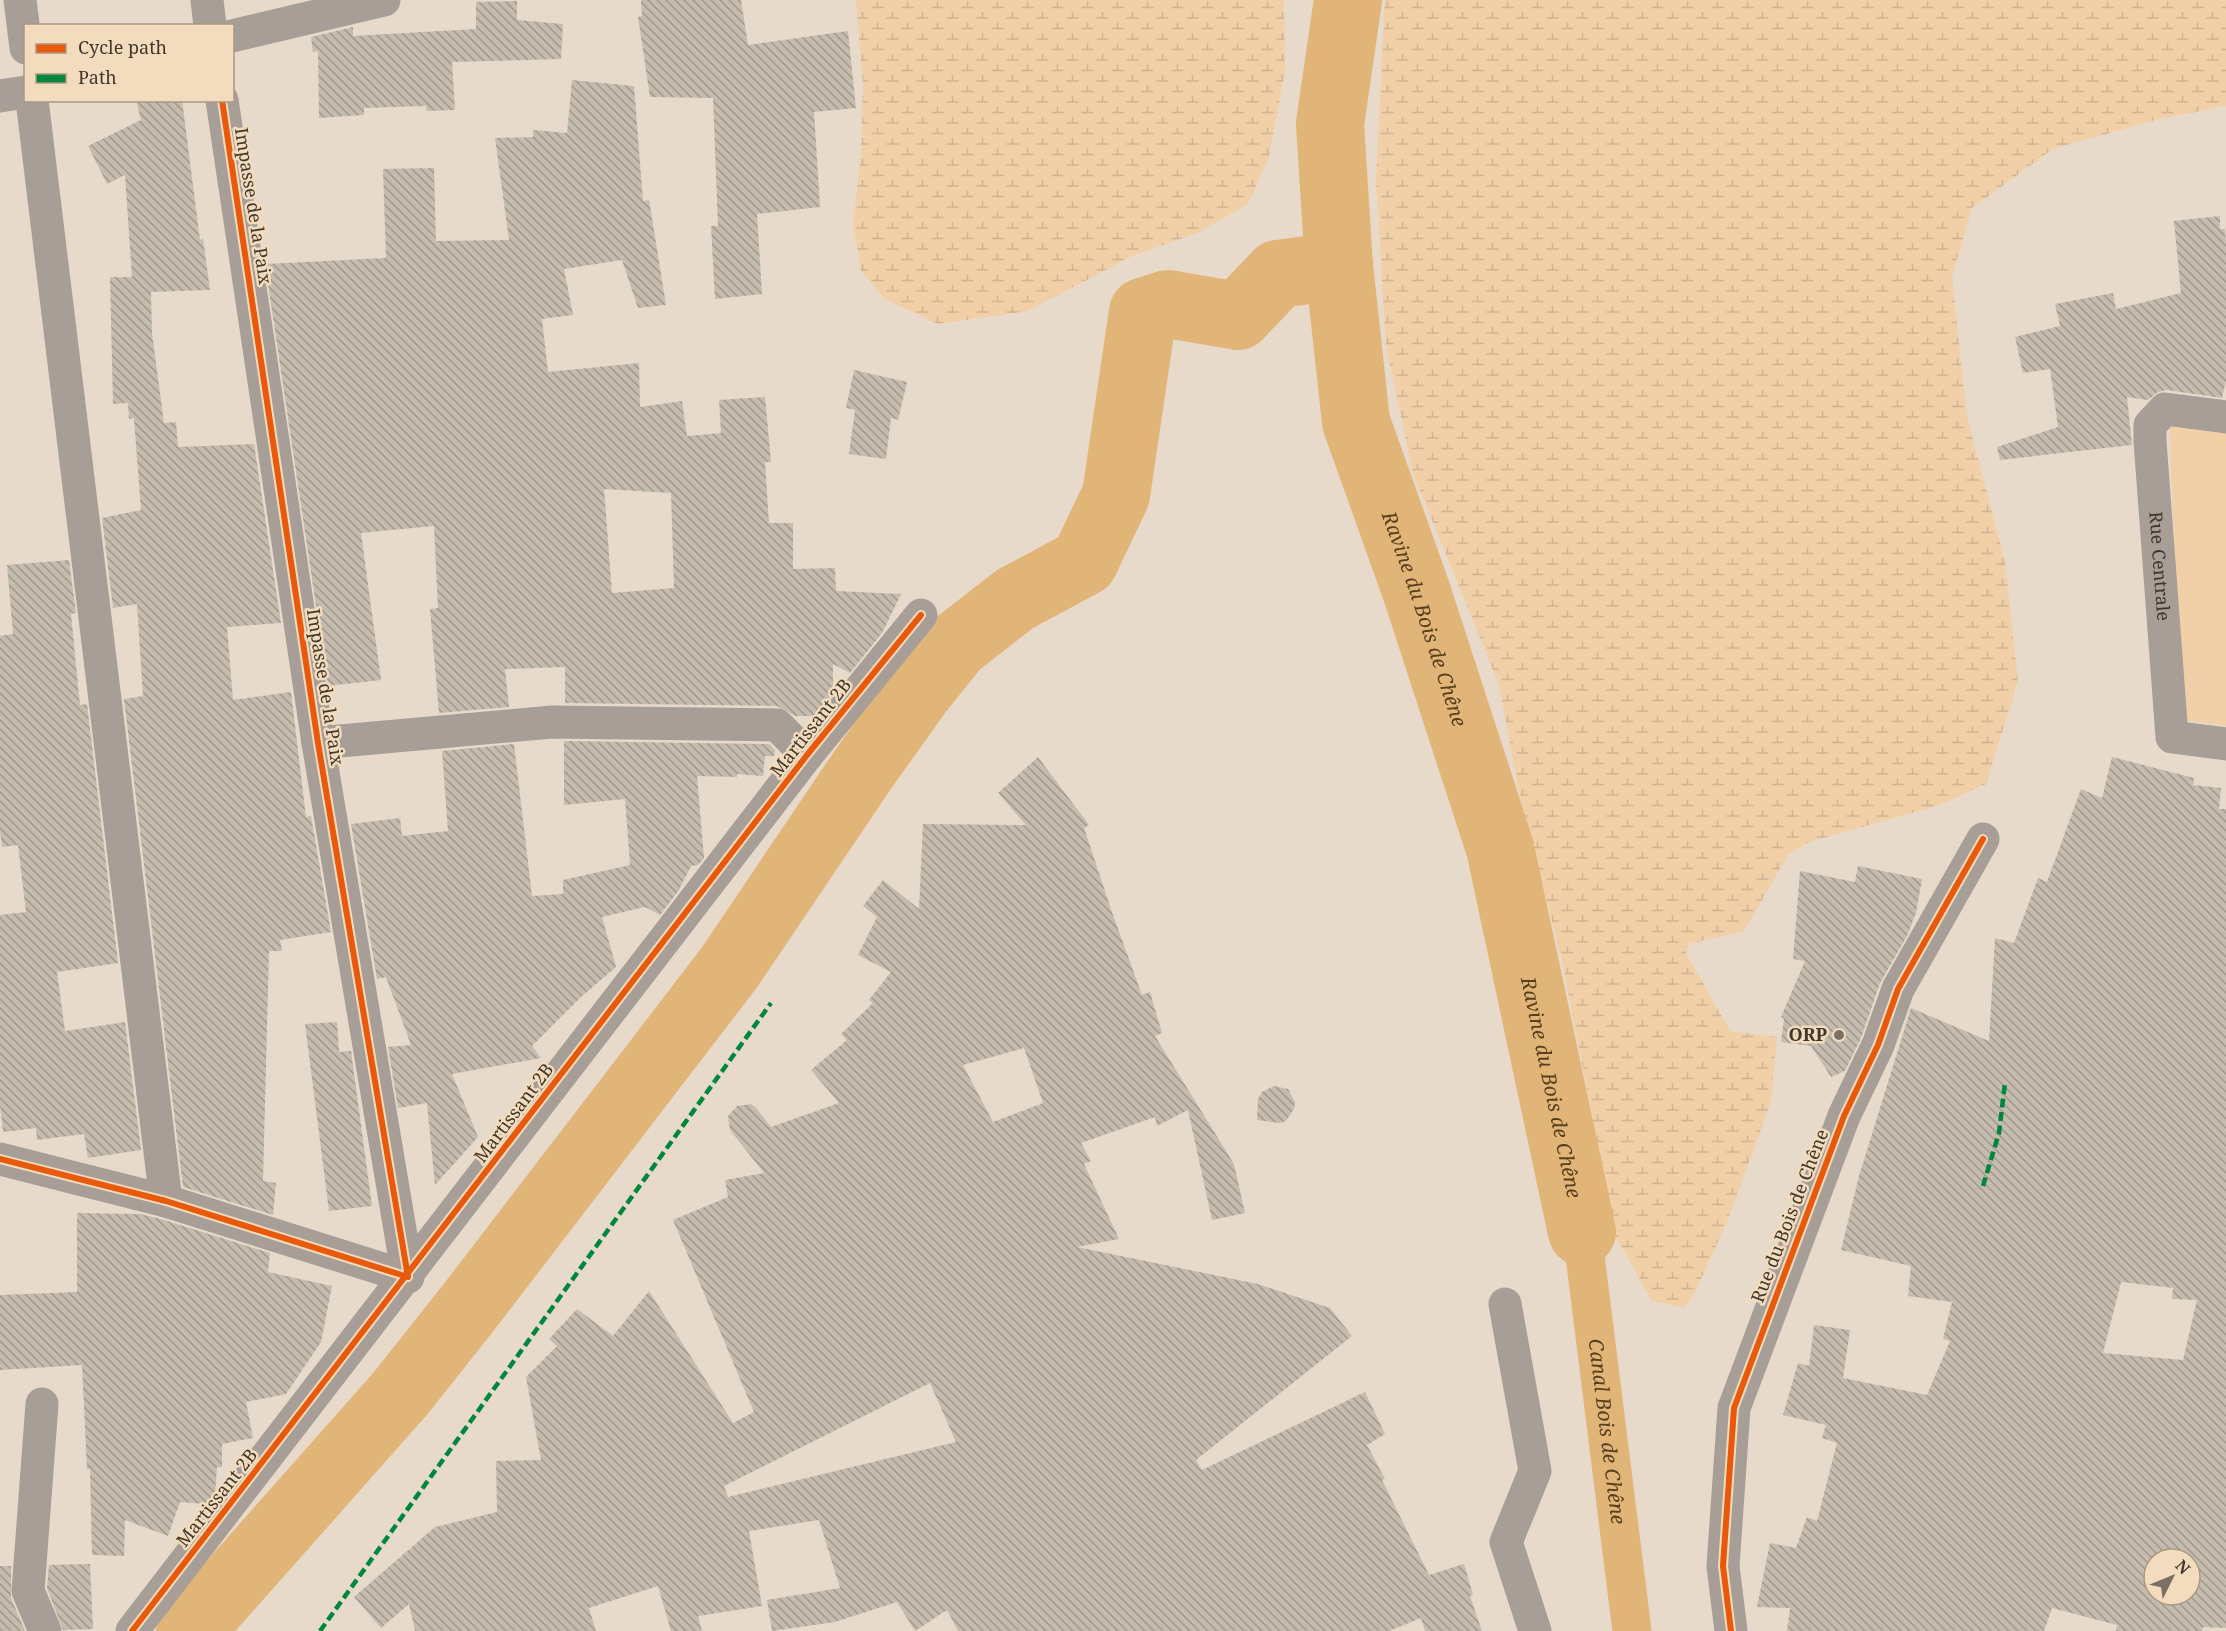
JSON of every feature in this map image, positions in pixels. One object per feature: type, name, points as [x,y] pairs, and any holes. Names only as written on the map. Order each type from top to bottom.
[{"type":"street","points":[[20,0],[24,32]]},
{"type":"street","points":[[207,0],[210,24]]},
{"type":"street","points":[[234,36],[384,0]]},
{"type":"street","points":[[0,96],[24,92]]},
{"type":"street","points":[[32,102],[166,1201]]},
{"type":"street","name":"Impasse de la Paix","points":[[222,102],[318,743],[408,1277]]},
{"type":"street","name":"Rue Centrale","points":[[2226,417],[2165,409],[2150,425],[2172,737],[2226,744]]},
{"type":"street","name":"Martissant 2B","points":[[132,1631],[408,1277],[807,755],[921,615]]},
{"type":"street","points":[[318,743],[552,722],[777,725],[807,755]]},
{"type":"street","name":"Rue du Bois de Chêne","points":[[1731,1631],[1723,1566],[1734,1408],[1844,1116],[1878,1045],[1898,989],[1983,839]]},
{"type":"street","points":[[0,1159],[166,1201],[408,1277]]},
{"type":"street","points":[[1504,1304],[1535,1471],[1506,1542],[1535,1631]]},
{"type":"street","points":[[42,1404],[28,1591],[45,1631]]},
{"type":"green space","points":[[856,0],[1284,0],[1285,71],[1269,157],[1248,204],[1198,233],[1134,255],[1028,311],[938,324],[885,299],[861,271],[853,225],[861,154],[863,85]]},
{"type":"green space","points":[[1385,0],[2226,0],[2226,106],[2159,119],[2053,149],[1972,208],[1952,277],[1967,417],[2005,561],[2018,681],[1986,784],[1940,805],[1809,842],[1788,855],[1744,931],[1688,944],[1686,953],[1730,1031],[1777,1037],[1771,1102],[1727,1222],[1695,1292],[1684,1308],[1652,1301],[1616,1237],[1562,961],[1518,787],[1499,685],[1413,473],[1386,346],[1376,178]]},
{"type":"green space","points":[[2169,423],[2226,431],[2226,726],[2182,720]]},
{"type":"building","points":[[641,0],[741,0],[748,45],[848,31],[856,108],[814,112],[820,207],[757,214],[762,294],[715,299],[711,226],[718,226],[713,98],[650,97],[638,17],[642,16]]},
{"type":"building","points":[[517,1],[517,20],[563,24],[561,59],[452,62],[455,110],[427,111],[426,106],[364,108],[364,115],[319,118],[318,51],[313,52],[311,37],[353,27],[353,36],[476,29],[476,2]]},
{"type":"building","points":[[572,80],[634,86],[643,201],[649,200],[666,305],[638,308],[622,260],[564,269],[573,315],[542,319],[548,372],[639,363],[640,407],[682,401],[687,436],[721,433],[719,400],[765,397],[771,462],[765,462],[769,523],[793,523],[793,569],[835,568],[836,591],[901,594],[882,633],[850,673],[833,664],[833,693],[814,716],[795,716],[777,706],[565,703],[565,667],[505,669],[509,707],[439,713],[430,609],[438,608],[434,526],[361,533],[381,680],[328,686],[265,264],[386,258],[383,169],[434,168],[436,241],[509,240],[495,138],[533,137],[533,130],[567,133]],"holes":[[[604,489],[671,493],[674,588],[612,593]]]},
{"type":"building","points":[[136,102],[182,102],[200,240],[203,239],[210,290],[151,292],[152,333],[164,423],[176,422],[178,447],[254,444],[281,623],[227,627],[233,700],[291,692],[306,817],[311,816],[331,932],[280,940],[282,951],[269,951],[263,1181],[276,1183],[273,1215],[183,1187],[124,699],[143,696],[137,604],[113,608],[102,518],[141,510],[134,418],[129,419],[128,403],[113,404],[110,277],[132,277],[125,175],[107,184],[88,146],[141,120]]},
{"type":"building","points":[[2220,216],[2220,229],[2225,229],[2226,244],[2226,381],[2222,398],[2167,390],[2158,392],[2148,400],[2127,397],[2132,445],[2000,460],[1997,447],[2058,427],[2050,369],[2023,373],[2015,337],[2060,326],[2055,304],[2113,293],[2116,309],[2181,293],[2174,221]]},
{"type":"building","points":[[854,370],[907,382],[898,420],[891,418],[886,459],[849,454],[855,410],[846,408]]},
{"type":"building","points":[[69,560],[76,613],[71,614],[80,705],[87,704],[118,963],[57,972],[65,1031],[125,1022],[141,1150],[88,1158],[84,1134],[37,1140],[36,1128],[3,1132],[0,1105],[0,915],[26,912],[18,845],[2,847],[0,831],[0,636],[13,634],[7,565]]},
{"type":"building","points":[[564,741],[769,744],[775,750],[774,756],[765,756],[763,776],[737,774],[737,777],[697,776],[704,858],[698,865],[691,866],[679,890],[660,915],[645,907],[602,917],[616,967],[581,997],[532,1046],[541,1058],[452,1074],[478,1137],[435,1185],[427,1103],[398,1108],[388,1047],[411,1045],[386,977],[377,979],[351,824],[400,818],[402,836],[448,831],[442,751],[514,744],[532,896],[563,894],[563,880],[630,865],[625,799],[564,805]]},
{"type":"building","points":[[1038,757],[1089,825],[1084,828],[1142,995],[1150,992],[1162,1033],[1155,1036],[1234,1164],[1245,1213],[1212,1220],[1188,1110],[1157,1126],[1155,1117],[1081,1143],[1091,1161],[1084,1164],[1119,1239],[1077,1247],[1258,1284],[1330,1308],[1352,1336],[1196,1460],[1202,1470],[1365,1392],[1385,1434],[1367,1445],[1385,1479],[1382,1480],[1429,1575],[1464,1564],[1473,1595],[1470,1596],[1482,1631],[1425,1631],[1421,1618],[1389,1631],[958,1631],[947,1610],[915,1631],[897,1602],[835,1622],[772,1631],[767,1600],[840,1588],[819,1520],[749,1531],[762,1606],[698,1616],[702,1631],[671,1631],[658,1586],[589,1608],[596,1631],[415,1631],[409,1604],[381,1628],[354,1597],[435,1527],[497,1512],[496,1461],[541,1460],[526,1377],[557,1346],[549,1339],[577,1309],[613,1336],[649,1291],[733,1423],[754,1412],[673,1220],[728,1197],[725,1180],[764,1173],[730,1130],[728,1116],[737,1106],[751,1104],[771,1127],[839,1103],[811,1070],[847,1040],[841,1034],[873,1003],[869,1000],[891,972],[858,955],[877,917],[863,906],[883,880],[919,909],[923,824],[1026,825],[998,793]],"holes":[[[1024,1048],[1043,1103],[993,1122],[963,1065]],[[930,1383],[956,1442],[728,1497],[724,1486]]]},
{"type":"building","points":[[2112,757],[2194,778],[2193,785],[2221,788],[2219,809],[2226,809],[2226,1628],[2203,1627],[2202,1631],[2116,1631],[2117,1625],[2052,1608],[2044,1631],[1787,1631],[1790,1608],[1757,1607],[1770,1543],[1796,1548],[1807,1517],[1817,1521],[1837,1443],[1822,1438],[1826,1425],[1783,1415],[1798,1363],[1809,1366],[1814,1325],[1850,1330],[1843,1378],[1927,1395],[1950,1341],[1943,1339],[1952,1302],[1908,1296],[1911,1266],[1841,1250],[1859,1176],[1911,1008],[1989,1041],[1995,938],[2014,943],[2038,878],[2047,882],[2081,789],[2102,798]],"holes":[[[2121,1282],[2173,1288],[2172,1299],[2197,1300],[2183,1360],[2103,1353]]]},
{"type":"building","points":[[1858,866],[1922,879],[1916,913],[1907,936],[1880,983],[1861,1038],[1845,1071],[1831,1077],[1811,1046],[1781,1042],[1784,1019],[1781,1017],[1805,961],[1793,959],[1800,871],[1855,882]]},
{"type":"building","points":[[337,1022],[339,1052],[351,1051],[372,1206],[329,1211],[305,1024]]},
{"type":"building","points":[[1274,1086],[1288,1089],[1295,1102],[1294,1109],[1286,1121],[1279,1123],[1257,1120],[1258,1099],[1262,1092]]},
{"type":"building","points":[[77,1213],[140,1214],[161,1219],[270,1253],[268,1272],[332,1286],[321,1342],[286,1394],[246,1402],[253,1438],[222,1444],[222,1467],[217,1467],[215,1493],[206,1504],[180,1502],[168,1536],[125,1520],[124,1556],[92,1555],[90,1469],[87,1469],[82,1365],[0,1370],[0,1295],[77,1292]]},
{"type":"building","points":[[90,1564],[93,1629],[63,1630],[47,1588],[49,1565]]},
{"type":"building","points":[[0,1566],[11,1566],[11,1598],[25,1631],[0,1631]]},
{"type":"waterway","name":"Ravine du Bois de Chêne","points":[[1348,0],[1330,124],[1339,266],[1356,422],[1416,590],[1500,848],[1582,1232]]},
{"type":"waterway","points":[[190,1631],[400,1394],[469,1307],[729,968],[864,768],[919,691],[956,645],[1015,599],[1084,562],[1116,495],[1143,312],[1168,304],[1238,316],[1278,274],[1339,266]]},
{"type":"waterway","name":"Canal Bois de Chêne","points":[[1582,1232],[1632,1631]]},
{"type":"marked path","points":[[320,1631],[771,1003]]},
{"type":"marked path","points":[[1983,1186],[1999,1133],[2005,1083]]},
{"type":"cycle path","points":[[0,1159],[166,1201],[408,1277],[318,743],[222,102]]},
{"type":"cycle path","points":[[132,1631],[807,755],[921,615]]},
{"type":"cycle path","points":[[1731,1631],[1723,1566],[1734,1408],[1844,1116],[1878,1045],[1898,989],[1983,839]]},
{"type":"place","name":"ORP","points":[[1839,1035]]}]
